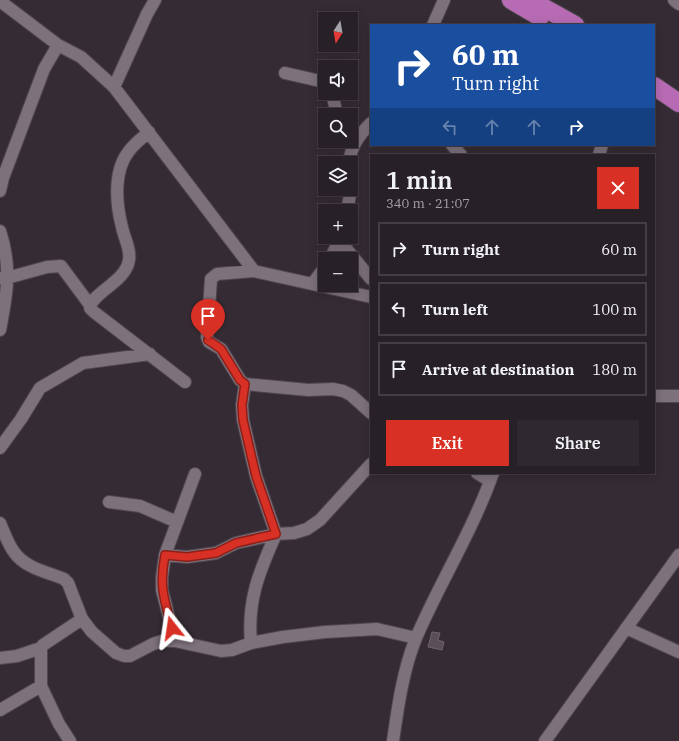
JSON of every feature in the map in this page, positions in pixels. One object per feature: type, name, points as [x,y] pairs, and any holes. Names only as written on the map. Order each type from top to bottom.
[{"type":"highway","points":[[511,0],[553,24]]},
{"type":"highway","points":[[530,0],[573,24]]},
{"type":"highway","points":[[655,75],[679,91]]},
{"type":"highway","points":[[655,87],[679,103]]},
{"type":"street","points":[[114,87],[147,14],[155,0]]},
{"type":"street","points":[[433,24],[444,0]]},
{"type":"street","points":[[674,0],[679,4]]},
{"type":"street","points":[[0,1],[58,45],[81,58],[114,87],[254,271]]},
{"type":"street","points":[[0,190],[3,178],[44,69],[58,45]]},
{"type":"street","points":[[285,73],[318,82]]},
{"type":"street","points":[[351,156],[360,134],[370,124]]},
{"type":"street","points":[[90,305],[125,273],[129,252],[121,226],[118,206],[118,181],[128,152],[149,132]]},
{"type":"street","points":[[453,146],[460,154]]},
{"type":"street","points":[[0,231],[6,248],[8,265],[4,278],[6,300],[0,330]]},
{"type":"street","points":[[345,244],[370,277]]},
{"type":"street","points":[[4,278],[47,267],[61,266],[94,312],[185,382]]},
{"type":"street","points":[[370,297],[254,271],[215,275],[211,279],[208,340],[221,349],[240,380],[245,384],[308,390],[333,389],[343,391],[351,395],[370,412]]},
{"type":"street","points":[[313,284],[318,276]]},
{"type":"street","points":[[0,448],[21,419],[40,388],[83,363],[150,354]]},
{"type":"street","points":[[245,384],[242,405],[243,420],[256,476],[276,534],[266,557],[251,603],[249,623],[250,643]]},
{"type":"street","points":[[655,396],[679,396]]},
{"type":"street","points":[[165,555],[187,557],[216,553],[236,543],[276,534],[294,533],[307,529],[320,520],[370,465]]},
{"type":"street","points":[[175,641],[162,590],[162,577],[165,555],[196,474]]},
{"type":"street","points":[[393,741],[399,700],[407,664],[416,638],[478,514],[492,477],[481,474]]},
{"type":"street","points":[[109,502],[140,506],[177,522]]},
{"type":"street","points":[[0,523],[13,551],[21,560],[68,583],[82,619],[92,632],[116,653],[124,656],[130,656],[162,641],[175,641],[221,651],[232,650],[250,643],[311,633],[369,629],[416,638]]},
{"type":"street","points":[[545,741],[679,555]]},
{"type":"street","points":[[0,658],[17,656],[41,648],[43,645],[82,619]]},
{"type":"street","points":[[626,628],[679,652]]},
{"type":"street","points":[[41,648],[41,686],[59,724],[70,741]]},
{"type":"street","points":[[0,710],[41,686]]},
{"type":"building","points":[[432,632],[440,633],[438,640],[444,642],[442,650],[428,647]]},
{"type":"route","points":[[172,628],[162,590],[165,555],[177,558],[216,553],[236,543],[276,534],[256,476],[243,420],[242,405],[245,384],[240,380],[221,349],[211,344],[208,340]]}]
